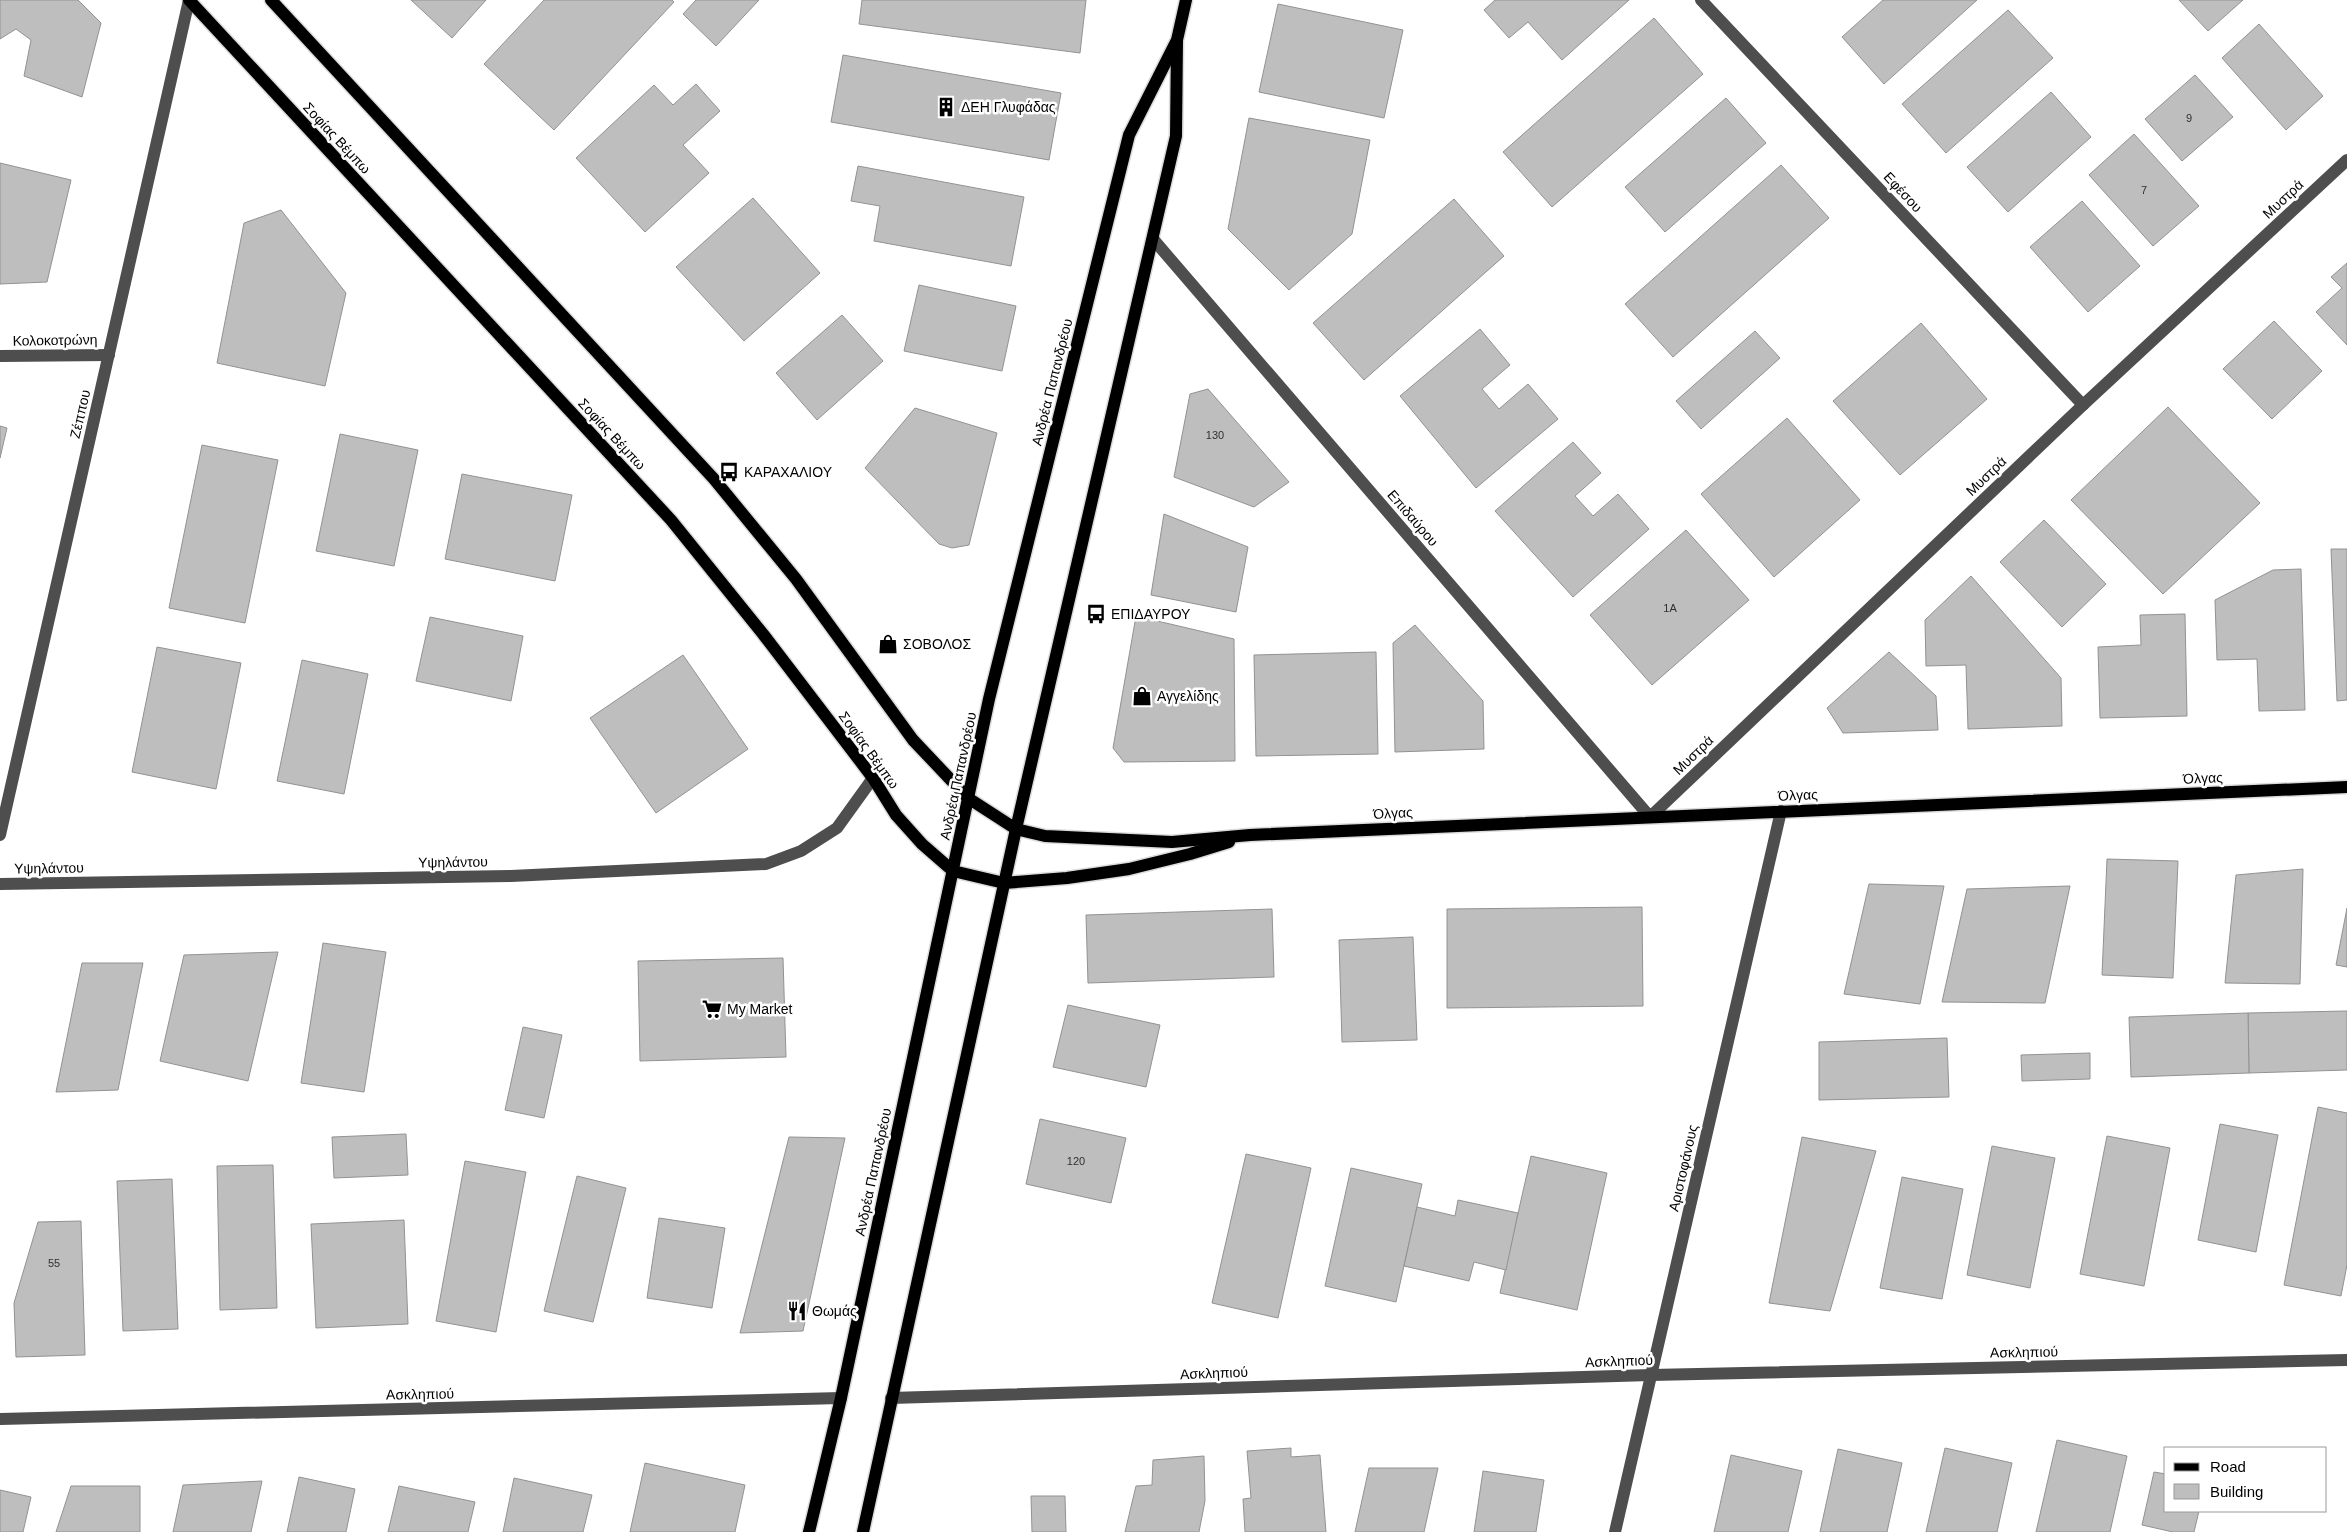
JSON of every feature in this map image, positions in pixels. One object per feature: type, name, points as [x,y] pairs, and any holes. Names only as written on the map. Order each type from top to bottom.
[{"type":"main road","name":"Σοφίας Βέμπω","points":[[189,0],[671,520],[763,634],[872,778],[896,816],[922,844],[953,871],[1004,883]]},
{"type":"main road","points":[[271,0],[720,486],[796,579],[913,740],[968,798],[1016,829]]},
{"type":"main road","name":"Ανδρέα Παπανδρέου","points":[[863,1532],[1016,829],[1176,136],[1177,40],[1186,0]]},
{"type":"main road","name":"Ανδρέα Παπανδρέου","points":[[809,1532],[841,1398],[989,699],[1129,134],[1177,40]]},
{"type":"main road","name":"Όλγας","points":[[1016,829],[1045,836],[1172,842],[1250,835],[2347,787]]},
{"type":"main road","name":"Όλγας","points":[[1004,883],[1067,878],[1129,868],[1190,854],[1250,835]]},
{"type":"street","name":"Ζέππου","points":[[0,835],[189,0]]},
{"type":"street","name":"Εφέσου","points":[[1701,0],[2083,405]]},
{"type":"street","name":"Μυστρά","points":[[1650,817],[2083,405],[2347,160]]},
{"type":"street","name":"Επιδαύρου","points":[[1153,239],[1650,817]]},
{"type":"street","name":"Κολοκοτρώνη","points":[[0,356],[109,355]]},
{"type":"street","name":"Υψηλάντου","points":[[0,884],[511,876],[766,864],[801,851],[837,828],[872,778]]},
{"type":"street","name":"Αριστοφάνους","points":[[1615,1532],[1781,811]]},
{"type":"street","name":"Ασκληπιού","points":[[891,1398],[1650,1375],[2347,1360]]},
{"type":"street","name":"Ασκληπιού","points":[[0,1419],[841,1398]]},
{"type":"building","points":[[0,0],[78,0],[101,23],[82,97],[24,76],[31,40],[16,29],[0,39]]},
{"type":"building","points":[[411,0],[486,0],[452,38]]},
{"type":"building","points":[[544,0],[672,0],[674,2],[554,130],[484,64]]},
{"type":"building","points":[[696,0],[759,0],[716,46],[683,14]]},
{"type":"building","points":[[862,0],[1086,0],[1080,53],[859,24]]},
{"type":"building","points":[[1495,0],[1629,0],[1562,60],[1528,22],[1509,38],[1484,10]]},
{"type":"building","points":[[1883,0],[1977,0],[1884,84],[1842,37]]},
{"type":"building","points":[[2179,0],[2243,0],[2208,31]]},
{"type":"building","points":[[1278,4],[1403,30],[1384,118],[1259,92]]},
{"type":"building","points":[[2008,10],[2053,58],[1946,153],[1902,104]]},
{"type":"building","points":[[1654,18],[1703,74],[1552,207],[1503,152]]},
{"type":"building","points":[[2259,24],[2323,96],[2286,130],[2222,58]]},
{"type":"building","name":"ΔΕΗ Γλυφάδας","points":[[843,55],[1061,93],[1049,160],[831,122]]},
{"type":"building","points":[[2195,75],[2233,117],[2182,161],[2145,119]]},
{"type":"building","points":[[696,84],[720,111],[683,145],[709,173],[645,232],[576,158],[654,85],[673,105]]},
{"type":"building","points":[[2051,92],[2091,137],[2008,212],[1967,167]]},
{"type":"building","points":[[1726,98],[1766,143],[1665,232],[1625,187]]},
{"type":"building","points":[[1249,118],[1370,140],[1352,234],[1289,290],[1228,229]]},
{"type":"building","points":[[2134,134],[2199,206],[2153,246],[2089,175]]},
{"type":"building","points":[[0,163],[71,180],[47,282],[0,284]]},
{"type":"building","points":[[1781,165],[1829,218],[1673,357],[1625,304]]},
{"type":"building","points":[[858,166],[1024,197],[1011,266],[874,241],[880,206],[851,201]]},
{"type":"building","points":[[753,198],[820,273],[744,341],[676,267]]},
{"type":"building","points":[[1454,199],[1504,256],[1364,380],[1313,323]]},
{"type":"building","points":[[2082,201],[2140,266],[2088,312],[2030,247]]},
{"type":"building","points":[[281,210],[346,293],[325,386],[217,363],[244,223]]},
{"type":"building","points":[[2347,263],[2347,345],[2316,312],[2342,288],[2331,277]]},
{"type":"building","points":[[919,285],[1016,306],[1002,371],[904,351]]},
{"type":"building","points":[[842,315],[883,361],[817,420],[776,373]]},
{"type":"building","points":[[2274,321],[2322,371],[2272,419],[2223,369]]},
{"type":"building","points":[[1921,323],[1987,399],[1900,475],[1833,401]]},
{"type":"building","points":[[1480,329],[1510,365],[1482,389],[1499,409],[1528,384],[1558,419],[1476,488],[1400,396]]},
{"type":"building","points":[[1755,331],[1780,358],[1701,429],[1676,401]]},
{"type":"building","points":[[1208,389],[1289,482],[1254,507],[1174,477],[1190,394]]},
{"type":"building","points":[[2168,407],[2260,503],[2163,594],[2071,500]]},
{"type":"building","points":[[915,408],[997,433],[969,545],[952,548],[939,544],[865,468]]},
{"type":"building","points":[[1787,418],[1860,500],[1774,577],[1701,494]]},
{"type":"building","points":[[0,426],[7,428],[0,458]]},
{"type":"building","points":[[340,434],[418,450],[394,566],[316,551]]},
{"type":"building","points":[[1573,442],[1601,473],[1575,496],[1593,516],[1618,494],[1649,529],[1573,597],[1495,511]]},
{"type":"building","points":[[202,445],[278,460],[245,623],[169,608]]},
{"type":"building","points":[[462,474],[572,495],[555,581],[445,559]]},
{"type":"building","points":[[1164,514],[1248,547],[1236,612],[1151,595]]},
{"type":"building","points":[[2044,520],[2106,584],[2062,627],[2000,562]]},
{"type":"building","points":[[1686,530],[1749,600],[1652,685],[1590,615]]},
{"type":"building","points":[[2331,549],[2347,549],[2347,700],[2337,701]]},
{"type":"building","points":[[2301,569],[2305,710],[2259,711],[2257,659],[2217,660],[2215,600],[2273,570]]},
{"type":"building","points":[[1971,576],[2061,678],[2062,726],[1968,729],[1966,665],[1926,666],[1925,620]]},
{"type":"building","points":[[2185,614],[2187,716],[2100,718],[2098,647],[2141,645],[2140,615]]},
{"type":"building","points":[[1136,616],[1234,639],[1235,761],[1124,762],[1113,748]]},
{"type":"building","points":[[430,617],[523,636],[511,701],[416,681]]},
{"type":"building","points":[[1415,625],[1483,701],[1484,749],[1395,752],[1393,643]]},
{"type":"building","points":[[157,647],[241,663],[216,789],[132,772]]},
{"type":"building","points":[[1376,652],[1378,754],[1256,756],[1254,655]]},
{"type":"building","points":[[1889,652],[1936,696],[1938,730],[1843,733],[1827,708]]},
{"type":"building","points":[[683,655],[748,749],[656,813],[590,718]]},
{"type":"building","points":[[302,660],[368,674],[344,794],[277,781]]},
{"type":"building","points":[[2107,859],[2178,861],[2173,978],[2102,975]]},
{"type":"building","points":[[2303,869],[2300,984],[2225,983],[2236,875]]},
{"type":"building","points":[[1869,884],[1944,886],[1920,1004],[1844,994]]},
{"type":"building","points":[[2070,886],[2045,1003],[1942,1002],[1967,889]]},
{"type":"building","points":[[1642,907],[1643,1006],[1447,1008],[1447,909]]},
{"type":"building","points":[[2347,908],[2347,967],[2336,965]]},
{"type":"building","points":[[1272,909],[1274,977],[1088,983],[1086,915]]},
{"type":"building","points":[[1413,937],[1417,1040],[1342,1042],[1339,940]]},
{"type":"building","points":[[323,943],[386,952],[364,1092],[301,1083]]},
{"type":"building","points":[[278,952],[248,1081],[160,1061],[184,955]]},
{"type":"building","name":"My Market","points":[[783,958],[786,1057],[640,1061],[638,961]]},
{"type":"building","points":[[82,963],[143,963],[118,1090],[56,1092]]},
{"type":"building","points":[[1068,1005],[1160,1025],[1146,1087],[1053,1067]]},
{"type":"building","points":[[2347,1011],[2347,1070],[2249,1073],[2248,1013]]},
{"type":"building","points":[[2248,1013],[2249,1073],[2131,1077],[2129,1017]]},
{"type":"building","points":[[523,1027],[562,1035],[544,1118],[505,1110]]},
{"type":"building","points":[[1947,1038],[1949,1097],[1819,1100],[1819,1042]]},
{"type":"building","points":[[2090,1053],[2090,1079],[2022,1081],[2021,1055]]},
{"type":"building","points":[[2318,1107],[2347,1113],[2347,1265],[2341,1296],[2284,1285]]},
{"type":"building","points":[[1040,1119],[1126,1138],[1111,1203],[1026,1184]]},
{"type":"building","points":[[2220,1124],[2278,1135],[2256,1252],[2198,1240]]},
{"type":"building","points":[[406,1134],[408,1175],[334,1178],[332,1137]]},
{"type":"building","points":[[2107,1136],[2170,1148],[2144,1286],[2080,1274]]},
{"type":"building","points":[[789,1137],[845,1138],[803,1331],[740,1333]]},
{"type":"building","points":[[1802,1137],[1876,1151],[1830,1311],[1769,1303]]},
{"type":"building","points":[[1992,1146],[2055,1158],[2030,1288],[1967,1275]]},
{"type":"building","points":[[1246,1154],[1311,1168],[1278,1318],[1212,1303]]},
{"type":"building","points":[[1531,1156],[1607,1173],[1577,1310],[1500,1293]]},
{"type":"building","points":[[465,1161],[526,1172],[496,1332],[436,1321]]},
{"type":"building","points":[[273,1165],[277,1308],[220,1310],[217,1166]]},
{"type":"building","points":[[1351,1168],[1422,1184],[1396,1302],[1325,1286]]},
{"type":"building","points":[[577,1176],[626,1188],[593,1322],[544,1311]]},
{"type":"building","points":[[1902,1177],[1963,1189],[1942,1299],[1880,1288]]},
{"type":"building","points":[[172,1179],[178,1329],[123,1331],[117,1181]]},
{"type":"building","points":[[1458,1200],[1518,1213],[1506,1270],[1474,1262],[1469,1281],[1404,1266],[1417,1207],[1455,1216]]},
{"type":"building","points":[[659,1218],[725,1228],[712,1308],[647,1298]]},
{"type":"building","points":[[404,1220],[408,1324],[316,1328],[311,1224]]},
{"type":"building","points":[[81,1221],[85,1355],[16,1357],[14,1303],[38,1222]]},
{"type":"building","points":[[2057,1440],[2127,1456],[2110,1532],[2036,1532]]},
{"type":"building","points":[[1291,1448],[1291,1457],[1320,1455],[1326,1532],[1245,1532],[1243,1499],[1251,1498],[1247,1451]]},
{"type":"building","points":[[1945,1448],[2012,1463],[1997,1532],[1926,1532]]},
{"type":"building","points":[[1838,1449],[1902,1463],[1887,1532],[1820,1532]]},
{"type":"building","points":[[1731,1455],[1802,1471],[1788,1532],[1714,1532]]},
{"type":"building","points":[[1204,1456],[1205,1501],[1199,1532],[1125,1532],[1136,1486],[1152,1485],[1153,1460]]},
{"type":"building","points":[[645,1463],[745,1485],[735,1532],[630,1532]]},
{"type":"building","points":[[1369,1468],[1438,1468],[1424,1532],[1355,1532]]},
{"type":"building","points":[[1483,1471],[1544,1480],[1536,1532],[1474,1532]]},
{"type":"building","points":[[2154,1472],[2164,1474],[2164,1512],[2199,1512],[2194,1532],[2173,1532],[2142,1525]]},
{"type":"building","points":[[299,1477],[355,1489],[346,1532],[287,1532]]},
{"type":"building","points":[[514,1478],[592,1495],[583,1532],[503,1532]]},
{"type":"building","points":[[262,1481],[251,1532],[173,1532],[183,1485]]},
{"type":"building","points":[[71,1486],[140,1486],[140,1532],[56,1532]]},
{"type":"building","points":[[399,1486],[475,1502],[468,1532],[388,1532]]},
{"type":"building","points":[[0,1490],[31,1497],[23,1532],[0,1532]]},
{"type":"building","points":[[1031,1496],[1065,1496],[1066,1532],[1032,1532]]},
{"type":"place","name":"ΔΕΗ Γλυφάδας","points":[[946,107]]},
{"type":"place","name":"ΚΑΡΑΧΑΛΙΟΥ","points":[[729,472]]},
{"type":"place","name":"ΕΠΙΔΑΥΡΟΥ","points":[[1096,614]]},
{"type":"place","name":"ΣΟΒΟΛΟΣ","points":[[888,644]]},
{"type":"place","name":"Αγγελίδης","points":[[1142,696]]},
{"type":"place","name":"My Market","points":[[712,1009]]},
{"type":"place","name":"Θωμάς","points":[[797,1311]]}]
